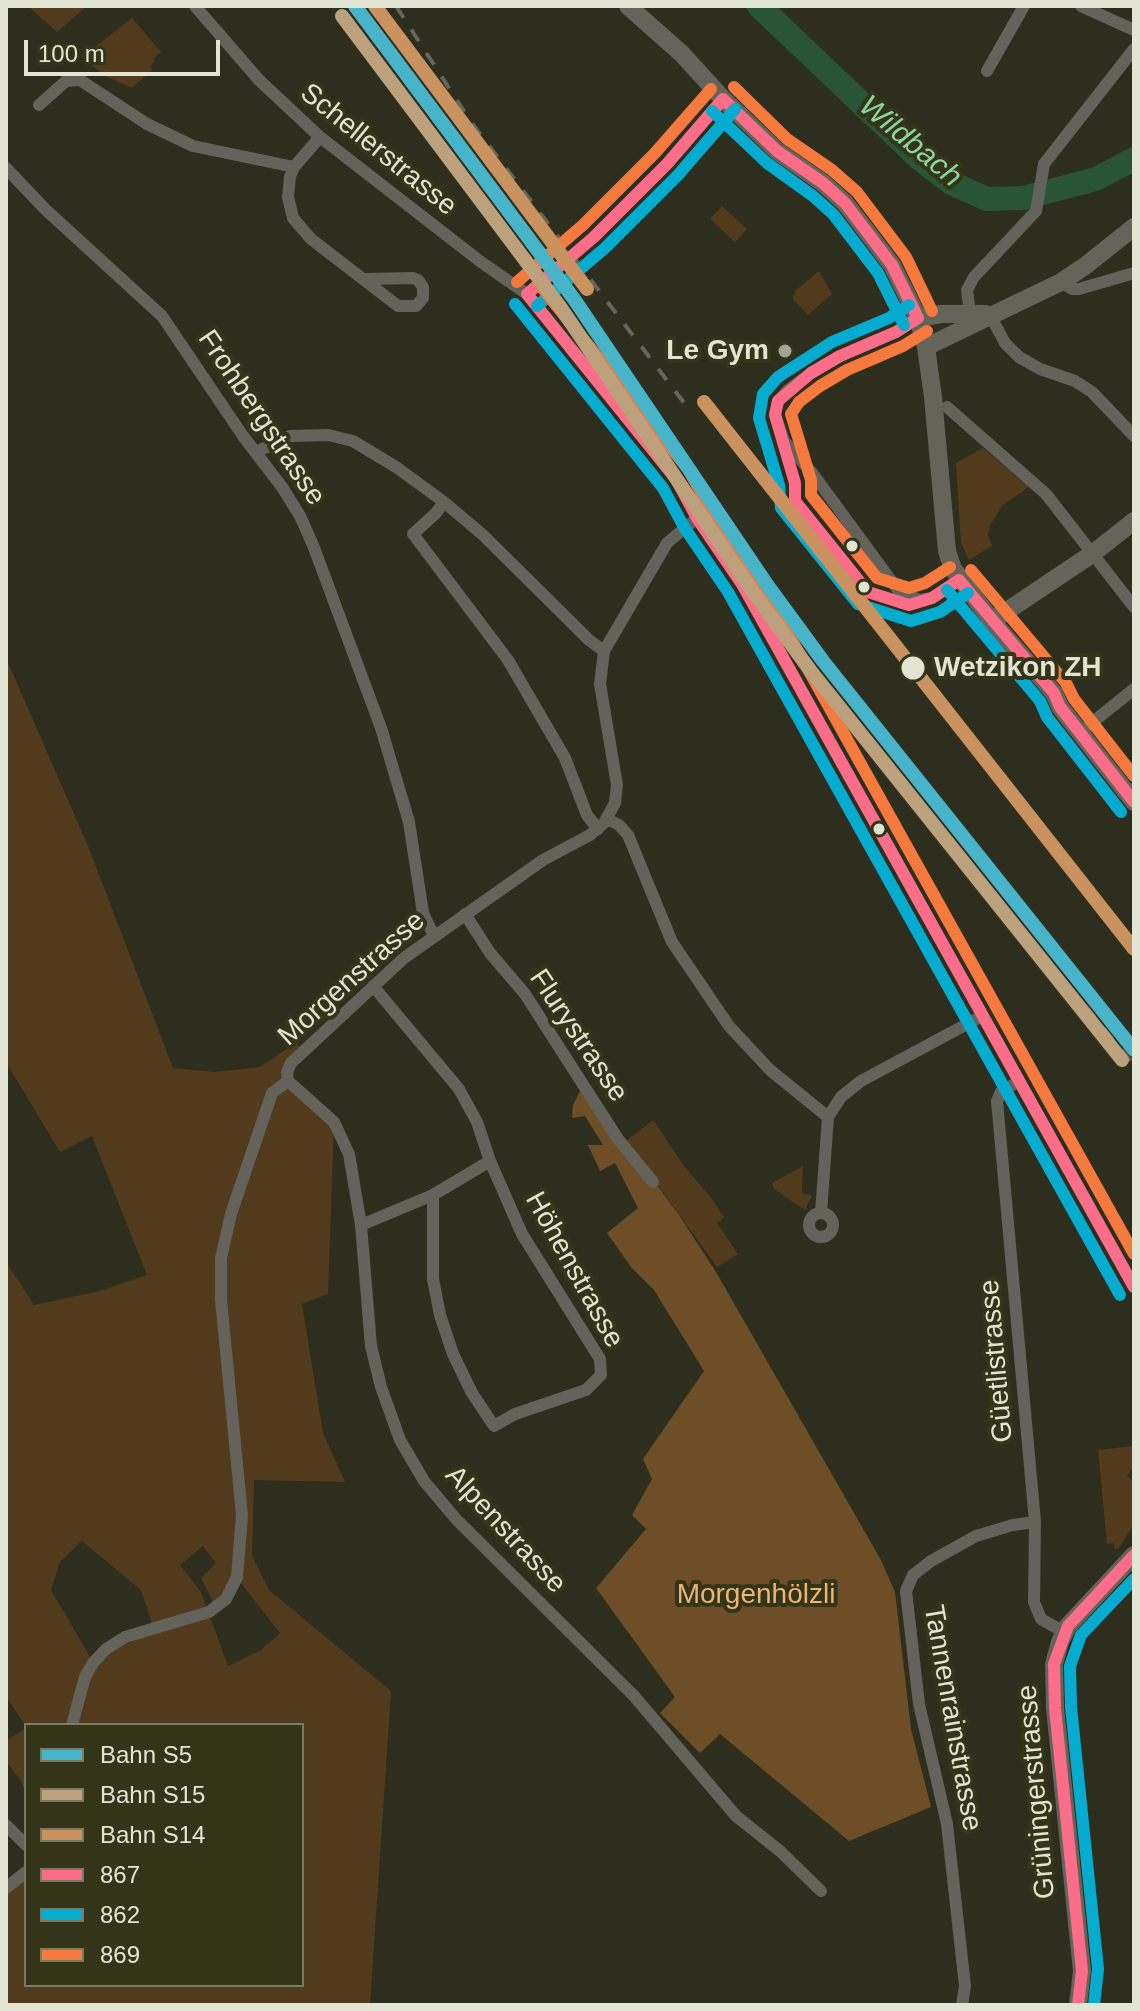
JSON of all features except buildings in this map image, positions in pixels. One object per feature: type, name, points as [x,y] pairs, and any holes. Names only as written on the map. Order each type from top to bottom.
[{"type":"main road","points":[[628,6],[682,54],[777,151],[823,183],[845,203],[892,265],[918,318],[926,347],[947,551],[959,580],[1054,693],[1060,707],[1134,802]]},
{"type":"main road","points":[[926,347],[1061,282],[1134,227]]},
{"type":"main road","points":[[918,318],[930,315],[995,315]]},
{"type":"main road","points":[[992,621],[1092,554],[1134,521]]},
{"type":"main road","points":[[1054,693],[1069,701],[1134,786]]},
{"type":"main road","name":"Grüningerstrasse","points":[[1078,2005],[1082,1971],[1053,1678],[1064,1632],[1087,1602],[1134,1555]]},
{"type":"street","name":"Schellerstrasse","points":[[195,6],[249,69],[320,137],[527,294],[676,479],[697,518],[742,584],[1134,1287]]},
{"type":"street","points":[[987,71],[1024,6]]},
{"type":"street","points":[[1081,6],[1134,30]]},
{"type":"street","points":[[970,314],[967,290],[974,277],[1036,211],[1044,164],[1134,49]]},
{"type":"street","points":[[39,105],[66,81],[80,80],[147,124],[193,146],[294,167]]},
{"type":"street","points":[[594,237],[667,164],[723,99]]},
{"type":"street","points":[[320,137],[294,167],[288,187],[293,218],[311,239],[367,279]]},
{"type":"street","name":"Frohbergstrasse","points":[[6,168],[46,210],[162,316],[288,497],[313,545],[381,728],[409,822],[423,913],[434,936]]},
{"type":"street","points":[[1061,282],[1072,289],[1079,289],[1134,273]]},
{"type":"street","points":[[527,294],[549,276]]},
{"type":"street","points":[[995,315],[1005,343],[1019,357],[1040,369],[1075,381],[1092,392],[1134,436]]},
{"type":"street","points":[[918,318],[811,373],[778,401],[775,415],[784,441],[813,474],[898,590],[919,600],[932,598],[959,580]]},
{"type":"street","points":[[947,407],[1046,494],[1134,607]]},
{"type":"street","points":[[256,452],[290,436],[328,435],[353,441],[444,502],[483,535],[589,640],[604,651]]},
{"type":"street","points":[[444,502],[413,534],[508,660],[565,758],[587,815],[603,824],[619,825],[628,835],[672,942],[729,1026],[770,1070],[828,1117]]},
{"type":"street","points":[[603,824],[615,803],[617,785],[600,684],[604,651],[667,543],[697,518]]},
{"type":"street","points":[[1088,726],[1134,689]]},
{"type":"street","name":"Morgenstrasse","points":[[73,1723],[85,1677],[106,1649],[125,1637],[209,1612],[226,1599],[237,1577],[242,1515],[221,1300],[221,1258],[231,1214],[272,1093],[288,1081],[287,1072],[291,1063],[404,958],[543,860],[603,824]]},
{"type":"street","name":"Flurystrasse","points":[[465,914],[490,953],[525,994],[618,1139],[653,1182]]},
{"type":"street","name":"Höhenstrasse","points":[[373,986],[459,1089],[477,1122],[490,1161],[522,1234],[600,1359],[601,1375],[586,1390],[515,1414],[494,1426],[472,1393],[453,1354],[440,1315],[433,1279],[433,1195]]},
{"type":"street","points":[[821,1213],[828,1117],[841,1097],[861,1081],[982,1016]]},
{"type":"street","name":"Alpenstrasse","points":[[288,1081],[334,1122],[343,1136],[361,1225],[371,1346],[381,1387],[400,1440],[424,1481],[456,1519],[634,1696],[736,1816],[780,1851],[821,1891]]},
{"type":"street","name":"Güetlistrasse","points":[[1019,1081],[1001,1092],[997,1101],[1035,1522],[1035,1607],[1041,1619],[1064,1632]]},
{"type":"street","points":[[361,1225],[433,1195],[490,1161]]},
{"type":"street","name":"Tannenrainstrasse","points":[[962,2005],[965,1986],[947,1824],[919,1704],[906,1591],[908,1583],[920,1568],[976,1536],[1035,1522]]},
{"type":"street","points":[[6,1825],[24,1843]]},
{"type":"street","points":[[6,1888],[24,1874]]},
{"type":"shaded area","points":[[28,6],[87,6],[57,32]]},
{"type":"shaded area","points":[[132,18],[161,52],[153,59],[152,70],[132,88],[105,76],[82,57]]},
{"type":"shaded area","points":[[722,206],[747,229],[735,242],[710,219]]},
{"type":"shaded area","points":[[819,271],[832,294],[808,315],[792,298],[795,291]]},
{"type":"shaded area","points":[[983,448],[1029,487],[1003,505],[990,525],[988,535],[992,546],[969,560],[961,543],[956,463]]},
{"type":"shaded area","points":[[6,658],[88,846],[173,1068],[214,1072],[260,1067],[297,1042],[302,1053],[287,1072],[334,1122],[328,1294],[302,1304],[323,1433],[345,1482],[254,1480],[252,1556],[269,1590],[391,1691],[370,2005],[6,2005],[6,1888],[24,1873],[24,1987],[304,1987],[304,1723],[24,1723],[6,1697],[6,1262],[34,1305],[100,1291],[147,1275],[92,1136],[60,1152],[9,1067],[6,1068]],"holes":[[[82,1541],[141,1590],[153,1627],[93,1662],[51,1590],[60,1562]],[[203,1546],[216,1563],[201,1578],[216,1608],[237,1578],[280,1633],[261,1650],[228,1666],[201,1592],[180,1565]]]},
{"type":"shaded area","points":[[653,1120],[724,1218],[717,1223],[738,1254],[717,1267],[626,1141]]},
{"type":"shaded area","points":[[803,1166],[802,1193],[812,1196],[805,1210],[774,1189],[772,1183]]},
{"type":"shaded area","points":[[1134,1446],[1134,1468],[1127,1475],[1134,1483],[1134,1524],[1119,1548],[1114,1549],[1114,1543],[1107,1544],[1098,1450]]},
{"type":"shaded area","points":[[24,1729],[24,1789],[6,1761],[6,1741]]},
{"type":"green space","name":"Morgenhölzli","points":[[583,1085],[679,1215],[716,1272],[881,1560],[895,1592],[911,1729],[931,1807],[849,1841],[720,1734],[700,1753],[660,1713],[675,1697],[596,1588],[646,1529],[632,1515],[652,1479],[643,1459],[704,1371],[654,1290],[631,1267],[607,1233],[638,1208],[615,1163],[600,1171],[588,1145],[603,1145],[585,1116],[572,1118],[573,1105]]},
{"type":"waterway","name":"Wildbach","points":[[759,6],[919,158],[951,183],[987,199],[1023,198],[1096,179],[1134,159]]},
{"type":"tunnel","points":[[549,276],[594,237]]},
{"type":"railway","points":[[396,6],[471,122],[691,412]]},
{"type":"railway","points":[[890,769],[1134,1065]]},
{"type":"rail line","name":"S5","points":[[355,6],[574,299],[768,586],[823,661],[1134,1050]]},
{"type":"rail line","name":"S14","points":[[375,6],[587,289]]},
{"type":"rail line","name":"S15","points":[[342,16],[561,308],[755,595],[810,670],[1122,1060]]},
{"type":"rail line","name":"S14","points":[[704,402],[1134,949]]},
{"type":"transit line","name":"869","points":[[734,87],[787,139],[832,170],[857,192],[906,257],[932,311]]},
{"type":"transit line","name":"869","points":[[517,282],[583,225],[655,153],[711,89]]},
{"type":"transit line","name":"867","points":[[723,99],[777,151],[823,183],[845,203],[892,265],[918,318]]},
{"type":"transit line","name":"867","points":[[527,294],[594,237],[667,164],[723,99]]},
{"type":"transit line","name":"862","points":[[537,306],[605,248],[678,175],[735,109]]},
{"type":"transit line","name":"862","points":[[712,111],[767,163],[833,214],[878,273],[904,325]]},
{"type":"transit line","name":"869","points":[[539,284],[688,469],[711,510],[756,576],[1134,1254]]},
{"type":"transit line","name":"867","points":[[527,294],[676,479],[697,518],[742,584],[1134,1287]]},
{"type":"transit line","name":"862","points":[[515,304],[663,488],[684,527],[728,592],[1120,1295]]},
{"type":"transit line","name":"862","points":[[909,305],[889,318],[832,342],[778,377],[763,394],[759,418],[779,485],[781,508],[858,604],[911,621],[940,612],[968,593]]},
{"type":"transit line","name":"867","points":[[918,318],[811,373],[778,401],[775,415],[795,483],[795,501],[868,592],[909,605],[932,598],[959,580]]},
{"type":"transit line","name":"869","points":[[927,331],[820,386],[799,402],[791,414],[811,480],[811,495],[877,578],[909,588],[925,583],[950,567]]},
{"type":"transit line","name":"869","points":[[971,570],[1066,683],[1074,699],[1134,776]]},
{"type":"transit line","name":"867","points":[[959,580],[1054,693],[1060,707],[1134,802]]},
{"type":"transit line","name":"862","points":[[947,590],[1040,701],[1047,717],[1121,812]]},
{"type":"transit line","name":"867","points":[[1078,2005],[1082,1971],[1055,1708],[1054,1664],[1068,1626],[1134,1555]]},
{"type":"transit line","name":"862","points":[[1094,2005],[1098,1969],[1071,1707],[1070,1666],[1081,1635],[1134,1579]]},
{"type":"place","name":"Le Gym","points":[[785,351]]},
{"type":"place","name":"Wetzikon ZH","points":[[913,668]]}]
